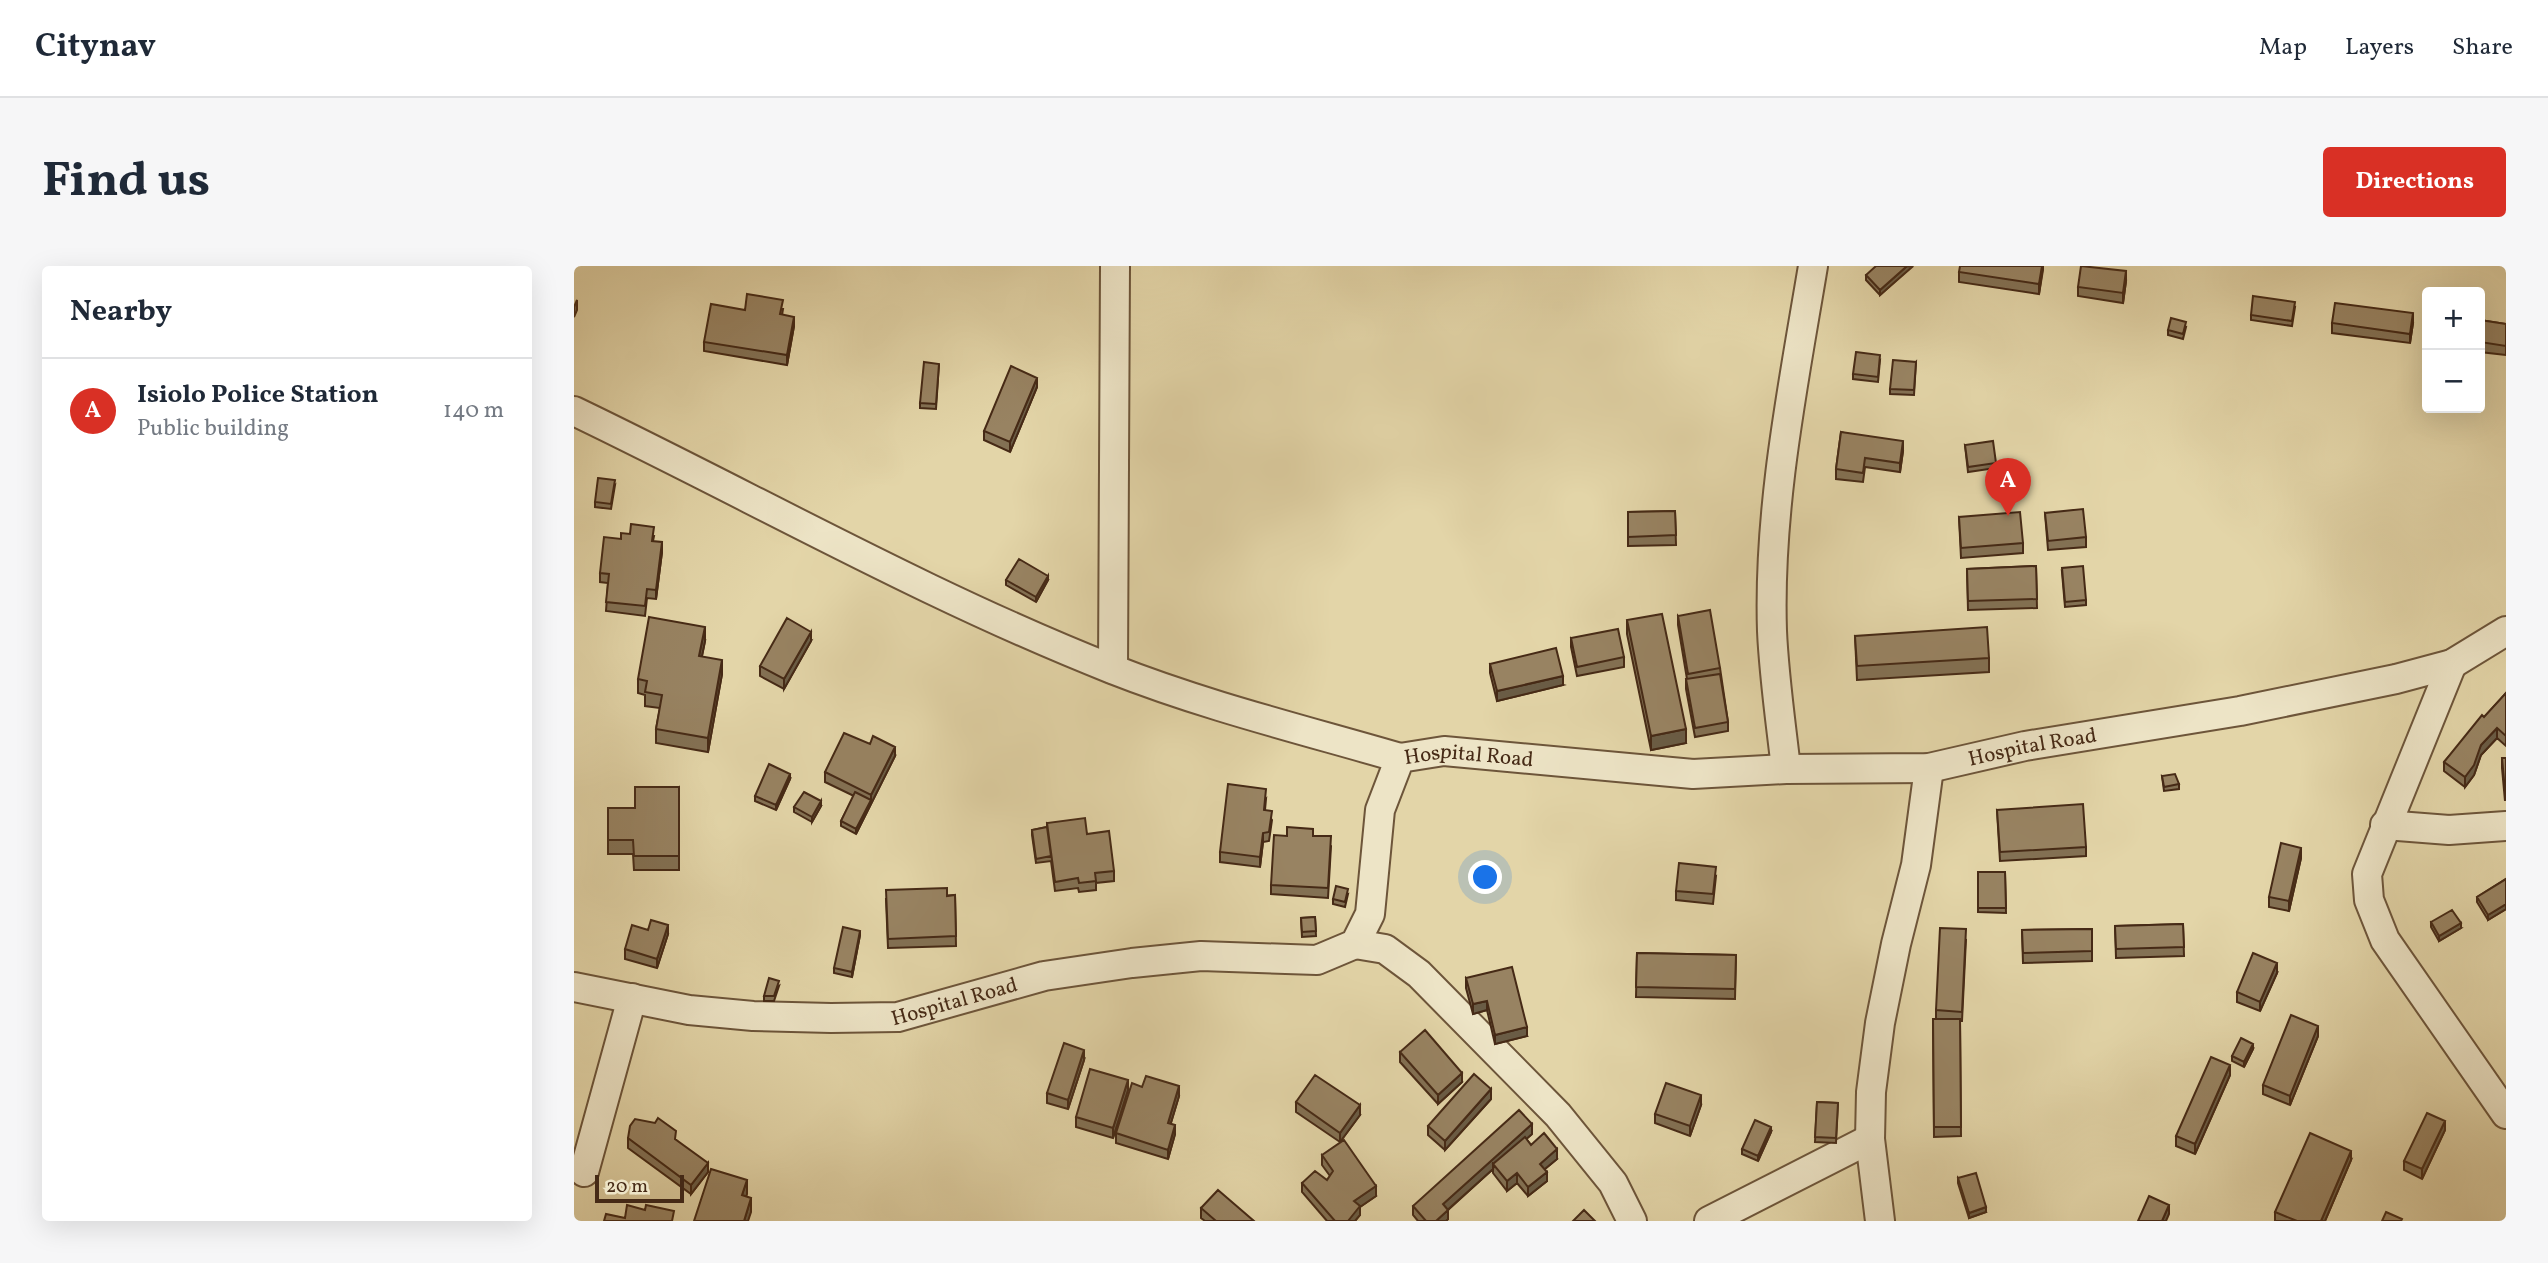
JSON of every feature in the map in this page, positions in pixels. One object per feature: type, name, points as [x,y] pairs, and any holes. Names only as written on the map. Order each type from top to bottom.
[{"type":"street","points":[[1113,669],[1115,266]]},
{"type":"street","points":[[1786,769],[1772,631],[1774,541],[1787,429],[1812,266]]},
{"type":"street","points":[[574,411],[787,519],[1032,636],[1201,702],[1400,758]]},
{"type":"street","name":"Hospital Road","points":[[574,987],[689,1010],[753,1016],[898,1017],[1044,976],[1132,963],[1201,956],[1317,960],[1354,944],[1370,914],[1380,810],[1400,758],[1444,751],[1693,774],[1786,769],[1929,768],[2025,747],[2240,711],[2396,679],[2452,664],[2506,631]]},
{"type":"street","points":[[2452,664],[2367,874],[2369,900],[2385,940],[2506,1114]]},
{"type":"street","points":[[1880,1221],[1870,1139],[1871,1092],[1880,1023],[1896,943],[1916,865],[1929,768]]},
{"type":"street","points":[[2385,825],[2449,830],[2506,826]]},
{"type":"street","points":[[1354,944],[1385,949],[1419,974],[1558,1115],[1613,1183],[1632,1221]]},
{"type":"street","points":[[584,1171],[632,998]]},
{"type":"street","points":[[1709,1221],[1870,1139]]},
{"type":"building","points":[[1876,266],[1907,266],[1880,290],[1866,275]]},
{"type":"building","points":[[1960,266],[2042,266],[2039,284],[1959,272]]},
{"type":"building","points":[[2081,266],[2126,271],[2123,293],[2078,287]]},
{"type":"building","points":[[747,294],[783,300],[780,314],[794,317],[787,355],[704,342],[711,304],[745,310]]},
{"type":"building","points":[[2253,296],[2295,302],[2292,321],[2251,315]]},
{"type":"building","points":[[2335,303],[2413,313],[2410,334],[2332,323]]},
{"type":"building","points":[[2171,318],[2186,322],[2183,334],[2168,330]]},
{"type":"building","points":[[2485,321],[2506,324],[2506,346],[2485,343]]},
{"type":"building","points":[[1856,352],[1880,355],[1878,377],[1853,374]]},
{"type":"building","points":[[1893,360],[1916,362],[1914,390],[1890,389]]},
{"type":"building","points":[[924,362],[939,364],[936,404],[920,403]]},
{"type":"building","points":[[1011,366],[1037,378],[1010,442],[984,431]]},
{"type":"building","points":[[1841,432],[1903,441],[1900,463],[1865,458],[1863,473],[1836,469]]},
{"type":"building","points":[[1993,441],[1996,463],[1968,467],[1965,445]]},
{"type":"building","points":[[598,478],[615,480],[611,504],[595,502]]},
{"type":"building","points":[[2083,509],[2086,537],[2048,541],[2045,513]]},
{"type":"building","points":[[1675,511],[1676,535],[1628,537],[1628,512]]},
{"type":"building","points":[[2020,512],[2023,543],[1961,548],[1959,517]]},
{"type":"building","points":[[631,524],[654,527],[652,541],[662,542],[656,590],[647,589],[645,606],[606,602],[609,574],[600,573],[604,537],[621,539],[621,533],[630,534]]},
{"type":"building","points":[[1019,559],[1048,576],[1036,597],[1006,580]]},
{"type":"building","points":[[2036,566],[2037,599],[1968,601],[1967,569]]},
{"type":"building","points":[[2083,566],[2086,600],[2065,602],[2062,568]]},
{"type":"building","points":[[1710,610],[1720,668],[1688,674],[1678,616]]},
{"type":"building","points":[[1662,614],[1686,729],[1651,736],[1627,620]]},
{"type":"building","points":[[649,617],[705,627],[699,656],[722,660],[708,738],[656,729],[662,695],[645,692],[647,681],[638,679]]},
{"type":"building","points":[[787,618],[811,632],[784,679],[760,666]]},
{"type":"building","points":[[1987,627],[1989,658],[1857,666],[1855,636]]},
{"type":"building","points":[[1618,629],[1624,657],[1577,667],[1571,638]]},
{"type":"building","points":[[1556,648],[1563,676],[1497,691],[1490,664]]},
{"type":"building","points":[[1720,674],[1728,722],[1695,728],[1686,679]]},
{"type":"building","points":[[2506,693],[2506,736],[2497,728],[2481,745],[2474,765],[2465,777],[2444,762],[2482,715],[2484,717]]},
{"type":"building","points":[[844,733],[870,744],[873,736],[895,747],[871,795],[825,772]]},
{"type":"building","points":[[2502,758],[2506,758],[2506,791],[2505,791]]},
{"type":"building","points":[[769,764],[790,774],[776,805],[755,796]]},
{"type":"building","points":[[2175,774],[2179,784],[2164,787],[2162,776]]},
{"type":"building","points":[[1228,784],[1266,789],[1264,810],[1272,811],[1269,832],[1263,833],[1260,857],[1220,852]]},
{"type":"building","points":[[635,787],[679,787],[679,856],[634,856],[633,840],[608,840],[608,808],[635,808]]},
{"type":"building","points":[[804,792],[821,801],[812,817],[794,807]]},
{"type":"building","points":[[855,792],[871,800],[856,829],[841,821]]},
{"type":"building","points":[[2083,804],[2086,847],[2000,852],[1997,810]]},
{"type":"building","points":[[1085,818],[1087,834],[1109,831],[1114,871],[1095,873],[1096,881],[1079,883],[1078,878],[1055,882],[1047,823]]},
{"type":"building","points":[[1047,827],[1051,856],[1036,859],[1032,830]]},
{"type":"building","points":[[1287,827],[1313,829],[1313,836],[1331,836],[1328,888],[1271,885],[1274,835],[1287,836]]},
{"type":"building","points":[[2281,843],[2301,848],[2289,901],[2269,897]]},
{"type":"building","points":[[1679,863],[1716,867],[1713,894],[1676,891]]},
{"type":"building","points":[[1978,872],[2005,872],[2006,908],[1978,908]]},
{"type":"building","points":[[2506,879],[2506,904],[2488,915],[2477,897]]},
{"type":"building","points":[[1336,886],[1348,889],[1345,902],[1333,899]]},
{"type":"building","points":[[947,888],[947,896],[955,895],[956,936],[888,939],[886,890]]},
{"type":"building","points":[[2452,910],[2461,923],[2439,936],[2431,922]]},
{"type":"building","points":[[1315,917],[1316,931],[1302,932],[1301,918]]},
{"type":"building","points":[[651,920],[668,925],[657,959],[625,949],[632,925],[648,930]]},
{"type":"building","points":[[2183,924],[2184,947],[2116,949],[2115,926]]},
{"type":"building","points":[[843,927],[860,931],[852,972],[834,968]]},
{"type":"building","points":[[1940,928],[1966,929],[1962,1012],[1936,1010]]},
{"type":"building","points":[[2092,929],[2092,951],[2023,953],[2022,930]]},
{"type":"building","points":[[1637,953],[1736,955],[1735,989],[1636,987]]},
{"type":"building","points":[[2253,953],[2277,963],[2260,1002],[2237,992]]},
{"type":"building","points":[[1512,967],[1527,1027],[1495,1035],[1487,1001],[1473,1004],[1466,978]]},
{"type":"building","points":[[769,978],[779,981],[774,996],[764,996]]},
{"type":"building","points":[[2291,1015],[2318,1026],[2290,1096],[2263,1085]]},
{"type":"building","points":[[1933,1019],[1960,1019],[1961,1127],[1934,1127]]},
{"type":"building","points":[[1425,1030],[1462,1073],[1438,1095],[1400,1052]]},
{"type":"building","points":[[2241,1038],[2253,1044],[2244,1062],[2232,1056]]},
{"type":"building","points":[[1064,1043],[1084,1050],[1068,1100],[1047,1093]]},
{"type":"building","points":[[2211,1057],[2230,1065],[2195,1144],[2176,1136]]},
{"type":"building","points":[[1090,1069],[1128,1080],[1113,1128],[1076,1117]]},
{"type":"building","points":[[1474,1074],[1491,1089],[1445,1141],[1428,1126]]},
{"type":"building","points":[[1315,1075],[1360,1105],[1340,1133],[1296,1102]]},
{"type":"building","points":[[1146,1076],[1179,1086],[1168,1123],[1175,1125],[1168,1150],[1116,1133],[1132,1083],[1142,1087]]},
{"type":"building","points":[[1666,1083],[1701,1095],[1690,1126],[1655,1114]]},
{"type":"building","points":[[1817,1102],[1838,1103],[1836,1138],[1815,1137]]},
{"type":"building","points":[[1519,1110],[1532,1124],[1443,1204],[1448,1210],[1436,1221],[1426,1221],[1413,1206]]},
{"type":"building","points":[[2427,1113],[2445,1121],[2422,1169],[2404,1161]]},
{"type":"building","points":[[658,1118],[676,1131],[675,1139],[708,1163],[691,1185],[628,1138],[630,1126],[635,1119],[655,1123]]},
{"type":"building","points":[[1755,1120],[1771,1127],[1758,1156],[1742,1149]]},
{"type":"building","points":[[1544,1133],[1557,1149],[1540,1164],[1547,1172],[1528,1187],[1517,1173],[1507,1181],[1493,1164],[1525,1137],[1531,1145]]},
{"type":"building","points":[[2310,1133],[2351,1151],[2321,1221],[2297,1221],[2275,1212]]},
{"type":"building","points":[[1344,1140],[1376,1186],[1354,1201],[1360,1206],[1348,1221],[1335,1221],[1302,1183],[1315,1171],[1327,1180],[1333,1171],[1322,1155]]},
{"type":"building","points":[[711,1169],[747,1180],[742,1195],[751,1198],[744,1221],[694,1221]]},
{"type":"building","points":[[1976,1173],[1986,1207],[1969,1213],[1958,1178]]},
{"type":"building","points":[[1218,1190],[1254,1221],[1216,1221],[1201,1208]]},
{"type":"building","points":[[2149,1196],[2169,1205],[2162,1221],[2138,1221]]},
{"type":"building","points":[[627,1205],[645,1210],[646,1205],[674,1211],[672,1221],[604,1221],[606,1214],[625,1218]]},
{"type":"building","points":[[1584,1210],[1595,1221],[1573,1221]]},
{"type":"building","points":[[2386,1212],[2402,1219],[2401,1221],[2382,1221]]},
{"type":"place","name":"Isiolo Police Station","points":[[2008,516]]}]
